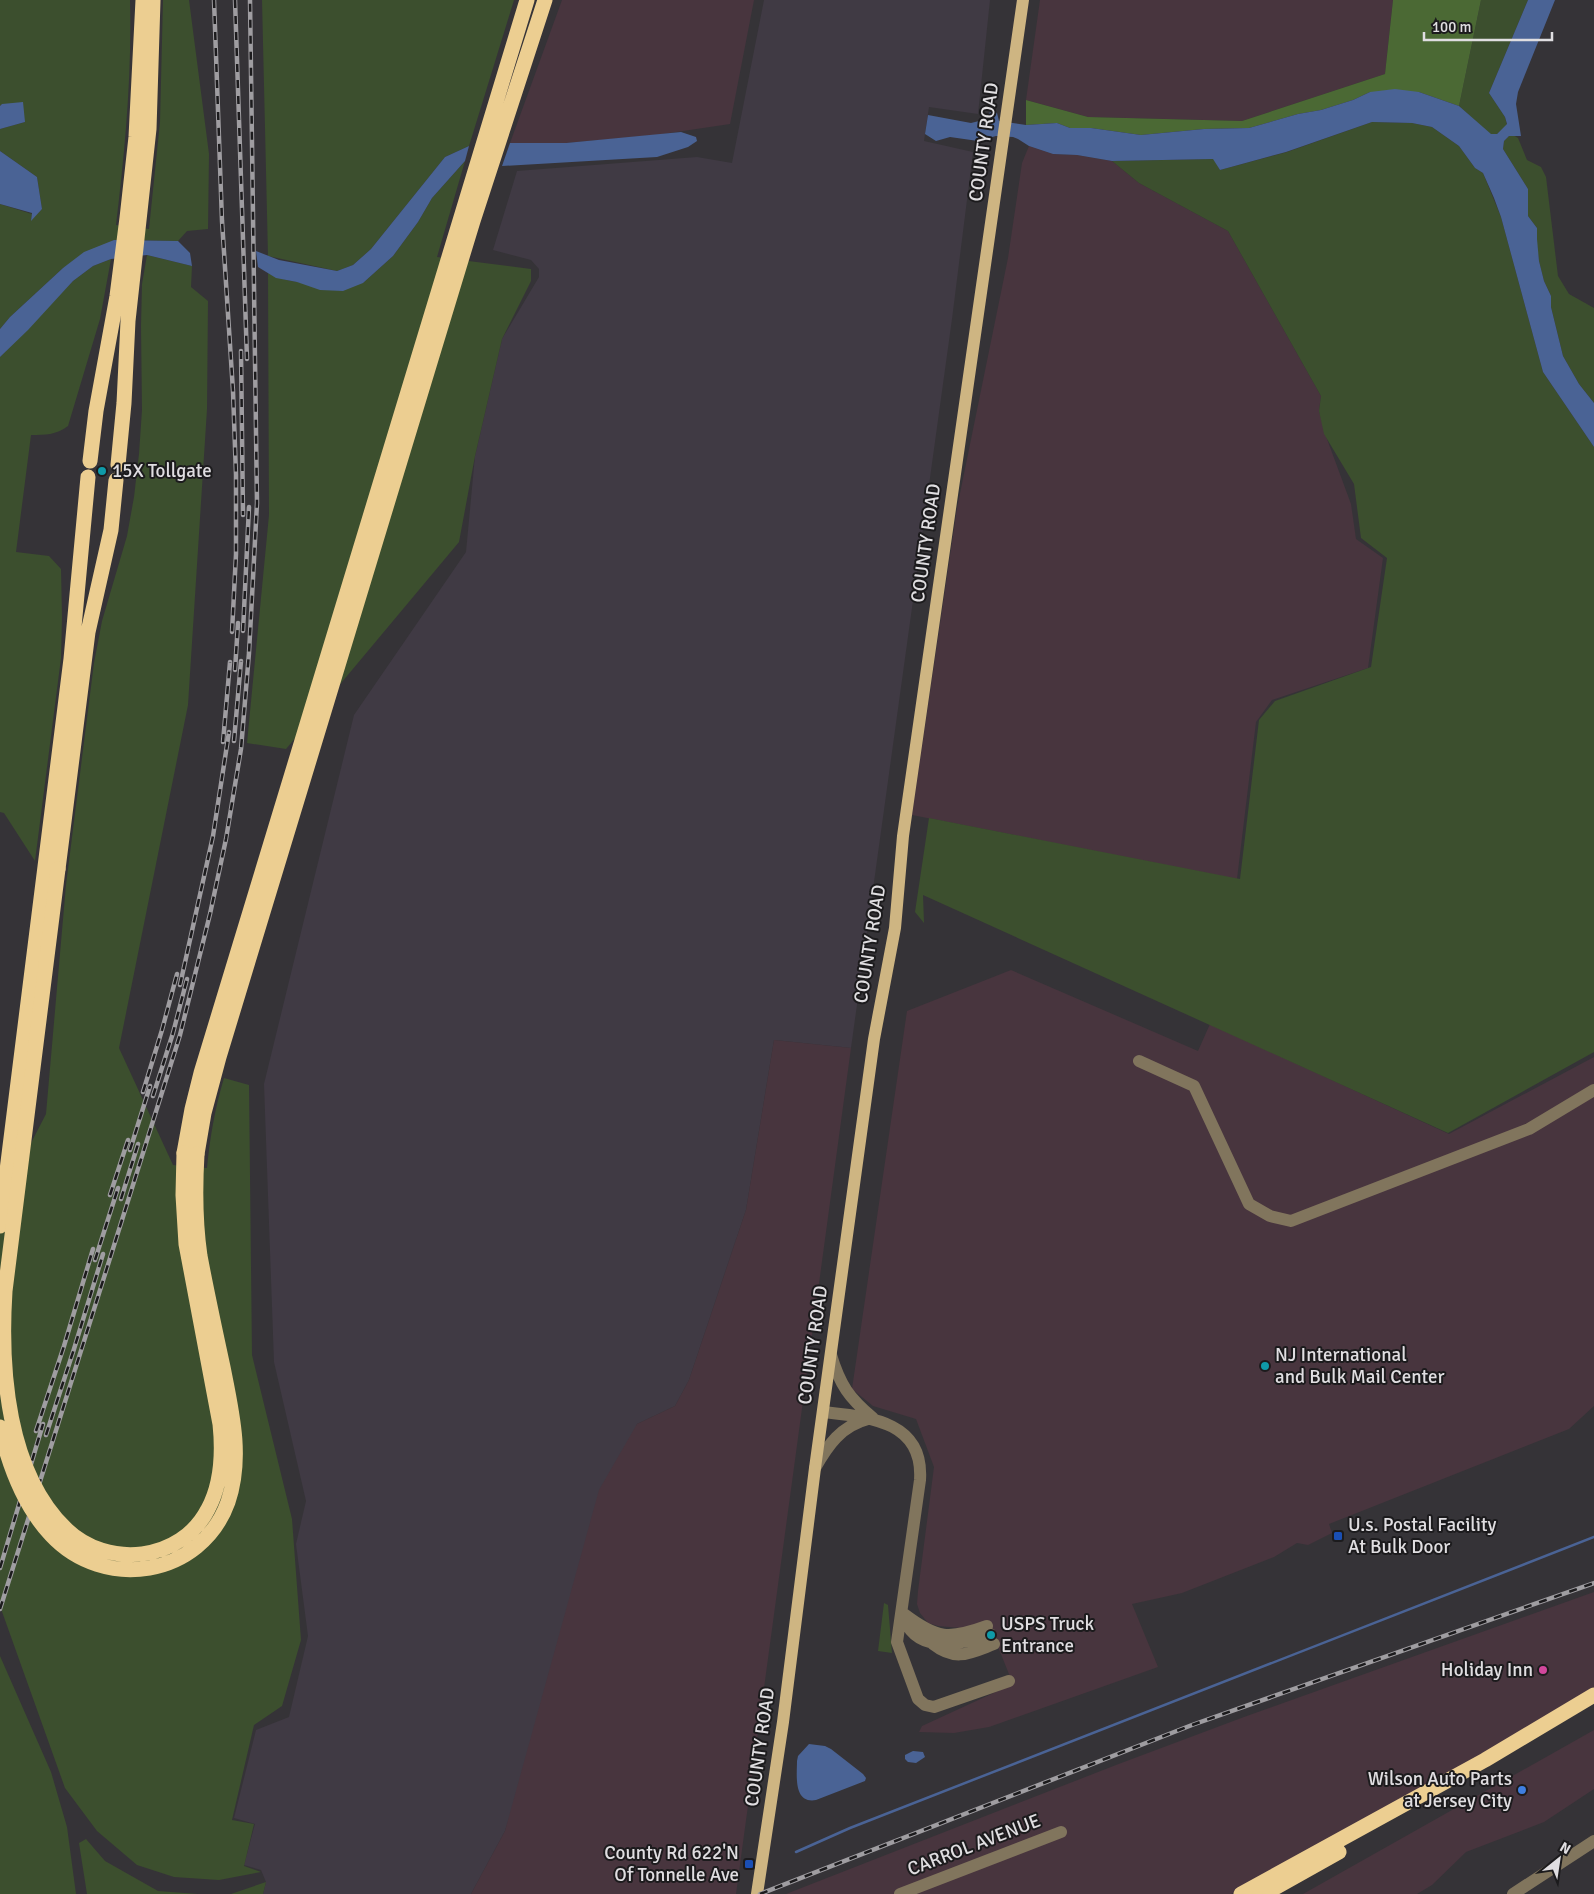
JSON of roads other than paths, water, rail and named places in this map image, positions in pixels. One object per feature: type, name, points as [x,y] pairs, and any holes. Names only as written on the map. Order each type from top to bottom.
[{"type":"highway","points":[[138,0],[140,43]]},
{"type":"highway","points":[[133,219],[142,0]]},
{"type":"highway","points":[[153,0],[150,120],[133,219],[126,274],[96,411],[51,868],[2,1323],[7,1399],[16,1437],[29,1474],[38,1491],[48,1508],[67,1530],[90,1547],[108,1553],[127,1556],[147,1554],[166,1548],[182,1539],[203,1518],[212,1502],[218,1483],[221,1453],[220,1424],[186,1244],[183,1195],[191,1154],[202,1122],[216,1066],[473,221],[545,0]]},
{"type":"highway","points":[[0,1427],[16,1478],[34,1513],[58,1542],[82,1559],[100,1566],[118,1570],[137,1570],[157,1567],[185,1555],[212,1530],[223,1513],[230,1494],[235,1467],[235,1438],[199,1248],[191,1154],[192,1109],[527,0]]},
{"type":"highway","points":[[0,1226],[51,868],[88,632],[111,530],[124,403],[127,330],[126,274]]},
{"type":"highway","points":[[1241,1894],[1485,1760],[1594,1695]]},
{"type":"highway","points":[[1264,1894],[1594,1703]]},
{"type":"main road","name":"COUNTY ROAD","points":[[757,1894],[874,1039],[895,928],[903,836],[1023,0]]},
{"type":"street","points":[[1139,1061],[1194,1086],[1249,1204],[1270,1216],[1291,1221],[1529,1129],[1594,1090]]},
{"type":"street","points":[[831,1355],[836,1373],[844,1389],[852,1400],[873,1418]]},
{"type":"street","points":[[823,1412],[873,1418],[886,1422],[901,1431],[912,1445],[920,1466],[920,1480],[897,1642],[918,1699],[927,1707],[934,1707],[1007,1678]]},
{"type":"street","points":[[815,1468],[832,1440],[842,1431],[853,1424],[873,1418]]},
{"type":"street","points":[[902,1612],[926,1628],[943,1635],[990,1635],[958,1644],[932,1643],[910,1629],[902,1612]]},
{"type":"street","name":"CARROL AVENUE","points":[[900,1894],[1061,1832]]},
{"type":"street","points":[[1513,1894],[1531,1889],[1594,1841]]},
{"type":"water","points":[[1528,0],[1555,0],[1518,92],[1516,104],[1521,136],[1509,136],[1504,141],[1503,149],[1528,189],[1528,216],[1537,228],[1539,261],[1544,281],[1551,296],[1551,307],[1563,356],[1579,384],[1594,403],[1594,447],[1543,372],[1501,217],[1483,173],[1475,168],[1459,146],[1432,127],[1412,123],[1372,122],[1286,152],[1220,170],[1213,159],[1112,161],[1077,155],[1053,154],[1029,146],[1013,137],[996,136],[978,141],[950,137],[936,141],[925,134],[928,115],[971,123],[987,119],[989,113],[993,111],[997,113],[999,121],[1026,125],[1057,123],[1070,128],[1091,128],[1141,135],[1204,129],[1249,128],[1298,114],[1321,110],[1353,100],[1370,92],[1395,89],[1419,92],[1459,106],[1491,134],[1497,134],[1507,124],[1505,117],[1489,93]]},
{"type":"water","points":[[23,102],[25,122],[0,129],[0,106],[2,104]]},
{"type":"water","points":[[681,132],[696,137],[697,141],[688,147],[657,157],[502,166],[510,143],[566,143]]},
{"type":"water","points":[[469,146],[465,161],[432,198],[418,222],[393,256],[363,283],[343,291],[320,290],[297,282],[276,278],[258,267],[256,251],[279,260],[337,271],[353,265],[371,249],[445,157]]},
{"type":"water","points":[[0,151],[37,177],[42,209],[31,221],[32,213],[0,204]]},
{"type":"water","points":[[114,240],[178,241],[190,253],[192,266],[147,255],[111,259],[93,266],[73,281],[0,357],[0,329],[10,317],[63,268],[84,252]]},
{"type":"water","points":[[809,1744],[825,1746],[831,1749],[863,1774],[866,1778],[865,1781],[816,1800],[803,1798],[797,1781],[797,1761],[798,1756]]},
{"type":"water","points":[[913,1751],[923,1752],[925,1757],[916,1763],[908,1762],[905,1759],[905,1755]]},
{"type":"waterway","points":[[796,1852],[850,1828],[1594,1537]]},
{"type":"railway","points":[[214,0],[222,221],[233,391],[236,475],[236,554],[232,632]]},
{"type":"railway","points":[[235,0],[247,359]]},
{"type":"railway","points":[[0,1609],[180,1035],[210,914],[226,839],[241,749],[249,653],[257,503],[250,0]]},
{"type":"railway","points":[[241,351],[243,515]]},
{"type":"railway","points":[[243,631],[249,507]]},
{"type":"railway","points":[[235,670],[238,623]]},
{"type":"railway","points":[[234,741],[241,661]]},
{"type":"railway","points":[[223,742],[230,662]]},
{"type":"railway","points":[[180,985],[213,836],[229,732]]},
{"type":"railway","points":[[143,1092],[177,974]]},
{"type":"railway","points":[[153,1096],[173,1033],[187,979]]},
{"type":"railway","points":[[130,1150],[150,1086]]},
{"type":"railway","points":[[110,1195],[128,1140]]},
{"type":"railway","points":[[121,1199],[138,1144]]},
{"type":"railway","points":[[95,1260],[118,1188]]},
{"type":"railway","points":[[36,1431],[93,1249]]},
{"type":"railway","points":[[46,1435],[103,1254]]},
{"type":"railway","points":[[0,1568],[43,1424]]},
{"type":"railway","points":[[760,1894],[1192,1725],[1594,1583]]},
{"type":"place","name":"15X Tollgate","points":[[102,471]]},
{"type":"place","name":"NJ International and Bulk Mail Center","points":[[1265,1366]]},
{"type":"place","name":"U.s. Postal Facility At Bulk Door","points":[[1338,1536]]},
{"type":"place","name":"USPS Truck Entrance","points":[[991,1635]]},
{"type":"place","name":"Holiday Inn","points":[[1543,1670]]},
{"type":"place","name":"Wilson Auto Parts at Jersey City","points":[[1522,1790]]},
{"type":"place","name":"County Rd 622'N Of Tonnelle Ave","points":[[749,1864]]}]
